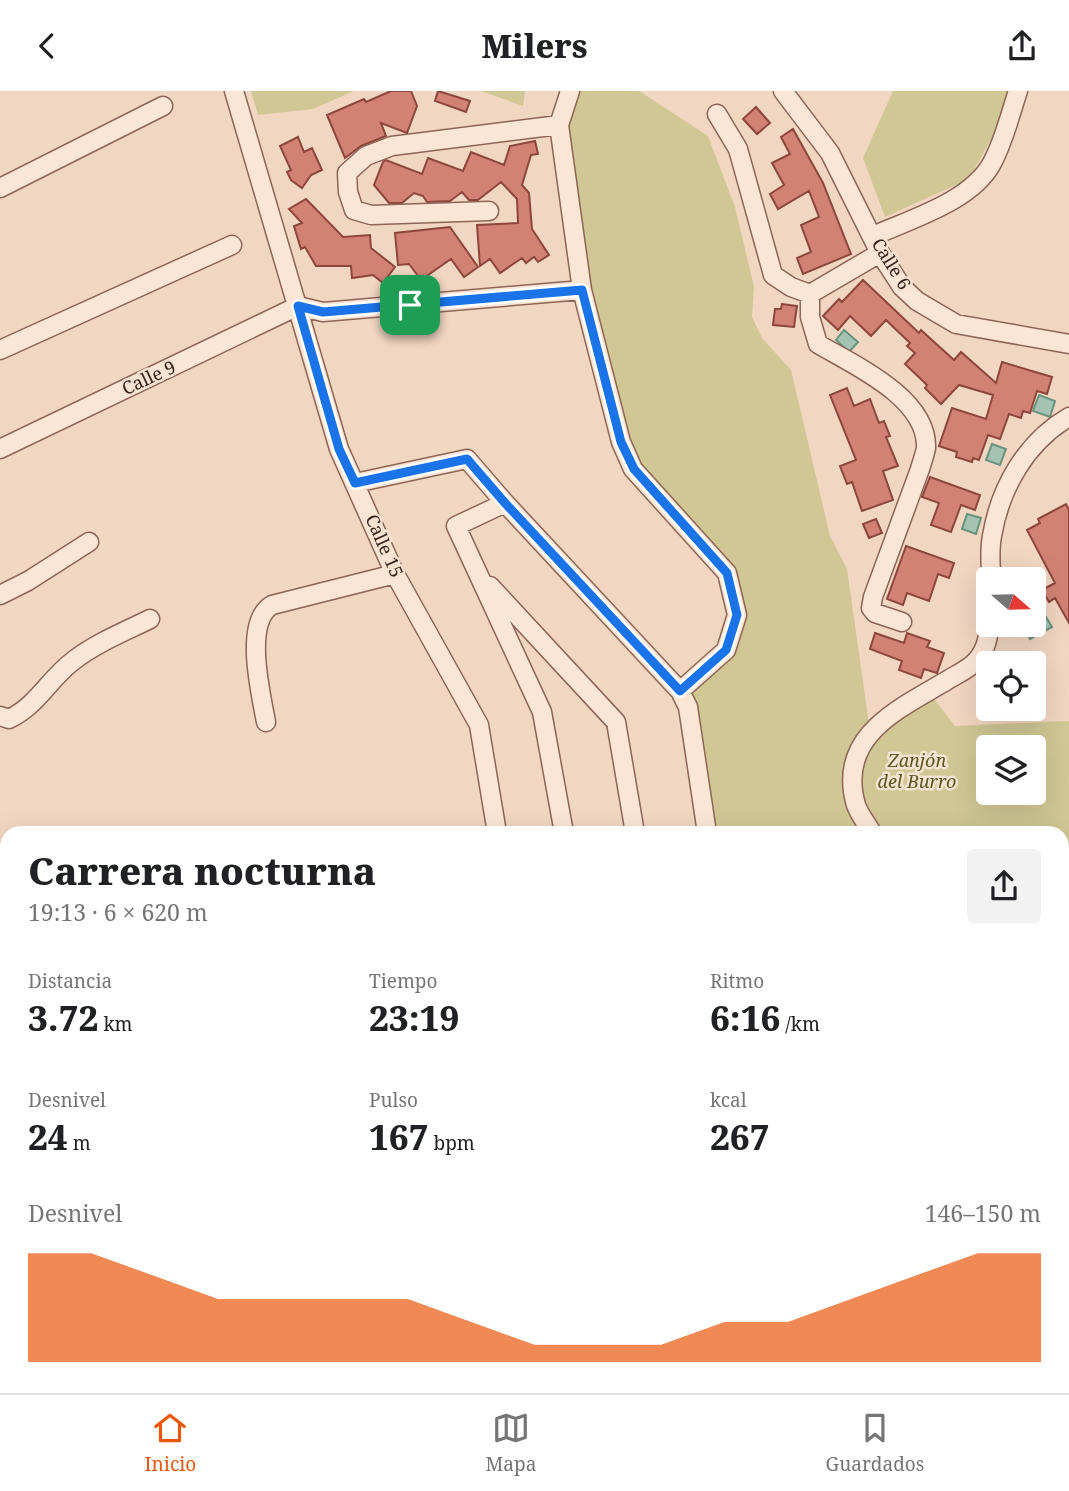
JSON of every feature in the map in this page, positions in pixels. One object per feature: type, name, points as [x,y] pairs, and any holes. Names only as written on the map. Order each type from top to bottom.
[{"type":"street","name":"Calle 15","points":[[234,91],[339,449],[395,574],[479,725],[496,826]]},
{"type":"street","points":[[569,91],[559,125],[582,290],[621,442],[634,469],[727,573],[737,615],[726,650],[680,691]]},
{"type":"street","name":"Calle 6","points":[[783,91],[830,153],[877,245],[902,287],[936,314],[956,324],[1069,344]]},
{"type":"street","points":[[810,294],[877,245],[954,199],[979,180],[991,165],[1000,146],[1018,91]]},
{"type":"street","points":[[0,188],[163,106]]},
{"type":"street","points":[[717,114],[738,149],[773,275],[791,287],[810,294]]},
{"type":"street","points":[[489,211],[371,215],[354,211],[348,192],[347,173],[366,156],[392,146],[559,125]]},
{"type":"street","points":[[0,350],[232,245]]},
{"type":"street","points":[[298,306],[323,312],[582,290]]},
{"type":"street","points":[[810,294],[810,317],[818,344],[882,381],[908,404],[923,429],[926,449],[871,608],[875,613],[902,622]]},
{"type":"street","name":"Calle 9","points":[[0,449],[298,306]]},
{"type":"street","points":[[991,567],[991,537],[1001,500],[1016,467],[1038,442],[1069,417]]},
{"type":"street","points":[[355,483],[467,459],[680,691],[688,707],[706,826]]},
{"type":"street","points":[[505,503],[456,526],[542,712],[563,826]]},
{"type":"street","points":[[0,595],[28,582],[89,542]]},
{"type":"street","points":[[266,722],[257,665],[259,619],[264,610],[272,605],[395,574]]},
{"type":"street","points":[[481,576],[616,722],[634,826]]},
{"type":"street","points":[[0,716],[9,719],[26,711],[71,663],[94,647],[150,619]]},
{"type":"street","points":[[868,826],[856,806],[853,782],[854,767],[864,740],[884,718],[976,662],[988,637]]},
{"type":"green space","points":[[251,91],[354,91],[313,109],[258,115]]},
{"type":"green space","points":[[481,91],[525,91],[523,106]]},
{"type":"green space","name":"Zanjón del Burro","points":[[570,91],[639,91],[708,136],[735,207],[754,287],[752,317],[762,338],[791,370],[830,536],[847,569],[870,731],[928,691],[955,726],[1069,721],[1069,826],[706,826],[680,691],[725,650],[737,615],[727,573],[633,469],[582,290],[559,125]]},
{"type":"green space","points":[[893,91],[1009,91],[996,130],[969,179],[885,217],[863,158]]},
{"type":"shaded area","points":[[844,330],[858,342],[849,352],[836,340]]},
{"type":"shaded area","points":[[1039,395],[1055,401],[1050,417],[1033,411]]},
{"type":"shaded area","points":[[992,444],[1006,449],[1000,465],[986,460]]},
{"type":"shaded area","points":[[967,514],[981,518],[976,534],[962,529]]},
{"type":"shaded area","points":[[1046,617],[1052,627],[1046,630]]},
{"type":"building","points":[[391,91],[411,91],[417,106],[407,133],[381,123],[386,136],[361,146],[345,158],[327,115]]},
{"type":"building","points":[[438,91],[470,101],[466,112],[435,101]]},
{"type":"building","points":[[756,107],[770,123],[757,134],[743,119]]},
{"type":"building","points":[[793,129],[823,183],[851,254],[803,274],[797,258],[811,252],[801,225],[819,217],[809,191],[778,209],[770,194],[784,185],[772,163],[790,154],[781,137]]},
{"type":"building","points":[[298,137],[304,152],[312,148],[322,170],[311,175],[302,188],[291,180],[287,172],[291,170],[280,146]]},
{"type":"building","points":[[535,141],[538,154],[531,155],[522,185],[529,193],[532,229],[549,255],[538,262],[534,257],[526,263],[522,258],[500,273],[490,259],[480,266],[477,225],[518,223],[517,199],[501,182],[478,200],[469,200],[462,192],[450,201],[427,202],[423,196],[414,193],[402,203],[389,203],[374,185],[386,160],[422,174],[428,158],[463,171],[471,152],[504,165],[510,146]]},
{"type":"building","points":[[306,199],[343,237],[370,235],[371,248],[395,267],[383,283],[373,275],[352,278],[351,266],[316,266],[305,247],[301,249],[294,226],[302,223],[289,209]]},
{"type":"building","points":[[450,227],[478,267],[464,277],[451,259],[421,280],[409,264],[398,265],[395,233]]},
{"type":"building","points":[[863,280],[919,333],[921,330],[954,360],[961,352],[996,383],[1002,362],[1052,377],[1047,394],[1037,391],[1030,413],[1023,411],[1021,418],[1009,414],[1000,439],[988,435],[979,460],[973,458],[972,462],[956,457],[957,452],[939,446],[952,408],[986,419],[993,395],[959,385],[941,404],[925,388],[927,385],[905,364],[915,353],[907,346],[910,343],[886,320],[871,336],[850,316],[838,330],[823,316],[839,299],[842,302]]},
{"type":"building","points":[[782,304],[797,306],[794,327],[773,325],[775,309],[781,309]]},
{"type":"building","points":[[847,388],[854,406],[870,399],[879,423],[884,421],[890,436],[886,437],[898,466],[883,471],[893,500],[862,511],[852,482],[847,484],[840,466],[856,460],[830,395]]},
{"type":"building","points":[[930,477],[980,495],[975,510],[961,505],[951,532],[931,525],[939,503],[922,497]]},
{"type":"building","points":[[1066,504],[1069,510],[1069,623],[1055,598],[1049,602],[1046,597],[1046,588],[1055,583],[1027,530],[1040,523],[1038,519]]},
{"type":"building","points":[[876,519],[882,533],[869,538],[863,524]]},
{"type":"building","points":[[906,546],[954,563],[949,578],[938,574],[929,601],[907,593],[903,605],[887,599]]},
{"type":"building","points":[[875,633],[904,643],[907,633],[930,641],[927,647],[944,653],[937,673],[924,669],[921,678],[899,670],[902,661],[870,649]]},
{"type":"route","points":[[582,290],[621,442],[634,469],[727,573],[737,615],[726,650],[680,691],[467,459],[355,483],[339,449],[298,306],[323,312],[410,305],[582,290]]}]
